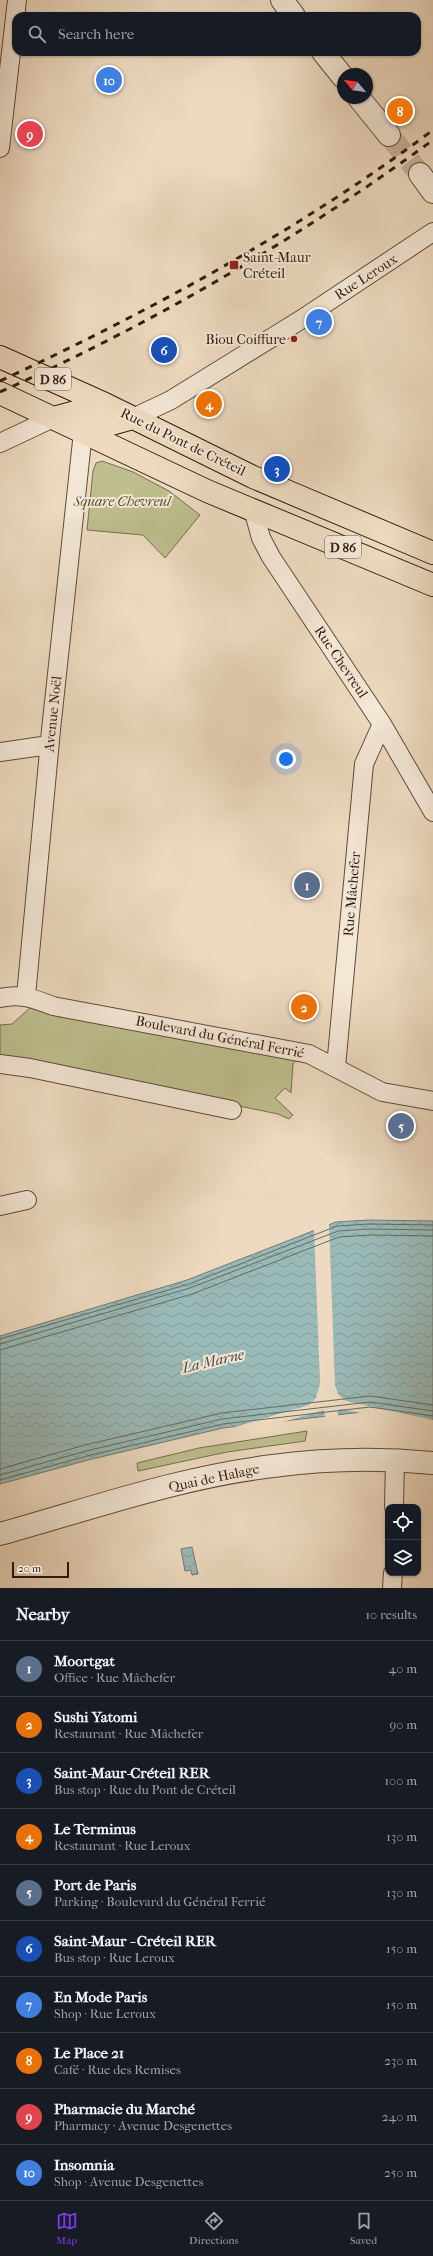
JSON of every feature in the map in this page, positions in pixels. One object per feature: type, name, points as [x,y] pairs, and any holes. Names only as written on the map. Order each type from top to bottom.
[{"type":"main road","name":"Rue du Pont de Créteil","points":[[0,357],[105,404],[253,477],[433,553]]},
{"type":"main road","name":"D 86","points":[[0,393],[154,466],[433,585]]},
{"type":"main road","points":[[53,418],[105,404]]},
{"type":"main road","points":[[82,432],[133,418]]},
{"type":"main road","points":[[154,466],[153,449],[157,440],[167,434]]},
{"type":"street","points":[[16,12],[17,0]]},
{"type":"street","points":[[282,0],[291,12]]},
{"type":"street","points":[[0,148],[12,44]]},
{"type":"street","points":[[326,56],[337,70]]},
{"type":"street","points":[[364,104],[389,135]]},
{"type":"street","points":[[420,174],[433,192]]},
{"type":"street","name":"Rue Leroux","points":[[133,418],[177,396],[308,315],[433,232]]},
{"type":"street","points":[[0,443],[53,418]]},
{"type":"street","name":"Avenue Noël","points":[[26,996],[49,745],[82,432]]},
{"type":"street","name":"Rue Chevreul","points":[[252,509],[262,538],[271,557],[382,724],[433,812]]},
{"type":"street","name":"Rue Mâchefer","points":[[336,1067],[364,764],[382,724]]},
{"type":"street","points":[[0,752],[49,745]]},
{"type":"street","name":"Boulevard du Général Ferrié","points":[[0,998],[11,995],[26,996],[53,1006],[309,1054],[382,1092],[433,1101]]},
{"type":"street","points":[[0,1064],[30,1068],[232,1110]]},
{"type":"street","points":[[0,1206],[28,1200]]},
{"type":"street","name":"Quai de Halage","points":[[0,1534],[201,1478],[273,1466],[352,1460],[395,1460],[433,1463]]},
{"type":"street","points":[[394,1504],[395,1460]]},
{"type":"street","points":[[392,1588],[393,1576]]},
{"type":"green space","name":"Square Chevreul","points":[[102,461],[133,472],[169,491],[200,515],[165,558],[143,535],[87,530],[93,471],[96,463]]},
{"type":"green space","points":[[31,1007],[302,1058],[293,1063],[291,1093],[285,1088],[275,1098],[293,1115],[289,1119],[278,1114],[25,1062],[0,1060],[0,1025],[12,1024]]},
{"type":"green space","points":[[307,1431],[305,1441],[227,1452],[138,1471],[137,1463],[199,1448]]},
{"type":"water","name":"La Marne","points":[[369,1220],[433,1221],[433,1420],[371,1411],[223,1428],[88,1460],[0,1484],[0,1336],[187,1280],[336,1222]]},
{"type":"water","points":[[192,1547],[198,1574],[192,1575],[191,1570],[185,1571],[181,1549]]},
{"type":"pier","points":[[329,1223],[335,1385],[338,1394],[346,1401],[433,1420],[433,1422],[365,1414],[342,1409],[338,1410],[338,1416],[325,1418],[324,1410],[276,1424],[218,1432],[309,1405],[316,1398],[320,1383],[314,1229]]},
{"type":"tunnel","points":[[389,135],[420,174]]},
{"type":"railway","points":[[0,381],[113,326],[223,267],[330,202],[433,130]]},
{"type":"railway","points":[[0,392],[113,338],[223,277],[330,211],[433,140]]},
{"type":"place","name":"Insomnia","points":[[109,80]]},
{"type":"place","name":"Le Place 21","points":[[400,111]]},
{"type":"place","name":"Pharmacie du Marché","points":[[30,134]]},
{"type":"place","name":"Saint-Maur Créteil","points":[[234,265]]},
{"type":"place","name":"En Mode Paris","points":[[319,322]]},
{"type":"place","name":"Biou Coiffure","points":[[294,339]]},
{"type":"place","name":"Saint-Maur - Créteil RER","points":[[164,350]]},
{"type":"place","name":"Le Terminus","points":[[209,404]]},
{"type":"place","name":"Saint-Maur-Créteil RER","points":[[277,469]]},
{"type":"place","name":"Moortgat","points":[[307,885]]},
{"type":"place","name":"Sushi Yatomi","points":[[304,1007]]},
{"type":"place","name":"Port de Paris","points":[[401,1126]]}]
